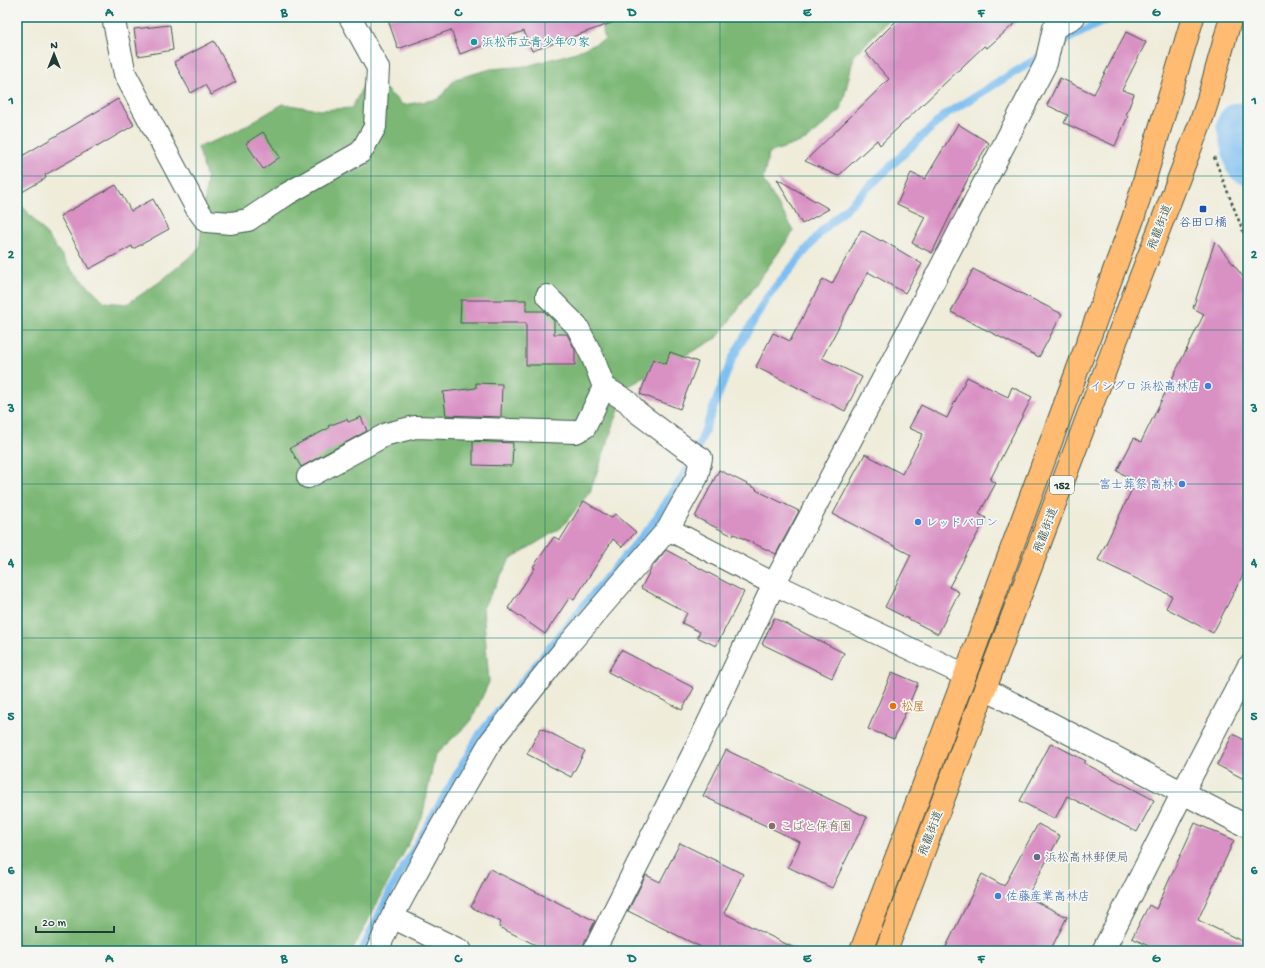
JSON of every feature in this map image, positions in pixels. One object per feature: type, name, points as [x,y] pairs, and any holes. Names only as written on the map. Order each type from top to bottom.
[{"type":"highway","name":"飛龍街道","points":[[861,951],[965,675],[1133,219],[1193,17]]},
{"type":"highway","name":"飛龍街道","points":[[886,951],[1207,103],[1231,17]]},
{"type":"street","points":[[113,17],[125,74],[196,207],[206,221],[232,223],[248,220],[287,194],[361,152],[375,127],[378,68],[350,17]]},
{"type":"street","points":[[594,951],[703,734],[774,584],[894,357],[1046,63],[1054,28],[1074,17]]},
{"type":"street","points":[[378,951],[392,918],[442,825],[491,741],[562,651],[668,529],[697,477],[693,453],[637,412],[627,401],[604,387],[593,358],[577,326],[547,296]]},
{"type":"street","points":[[308,477],[387,434],[415,428],[576,432],[585,428],[604,387]]},
{"type":"street","points":[[668,529],[774,584],[965,675]]},
{"type":"street","points":[[1103,951],[1248,667]]},
{"type":"street","points":[[985,689],[1248,827]]},
{"type":"street","points":[[392,918],[461,951]]},
{"type":"path","points":[[1200,121],[1248,244]]},
{"type":"green space","points":[[599,17],[891,17],[854,56],[841,110],[806,140],[769,153],[763,180],[794,231],[717,338],[627,387],[590,492],[561,528],[510,559],[483,608],[489,682],[471,721],[435,755],[422,818],[352,951],[17,951],[17,200],[43,230],[74,272],[105,302],[127,304],[161,281],[199,249],[207,179],[198,147],[228,136],[283,104],[320,110],[352,108],[369,74],[403,105],[439,99],[455,79],[491,69],[527,66],[573,53],[605,40]]},
{"type":"building","points":[[387,17],[620,17],[620,20],[532,51],[524,31],[460,54],[451,30],[398,49]]},
{"type":"building","points":[[900,17],[1022,17],[987,48],[984,46],[880,145],[877,140],[838,176],[805,161],[889,79],[865,52]]},
{"type":"building","points":[[170,25],[173,50],[138,56],[134,29]]},
{"type":"building","points":[[1126,32],[1146,42],[1122,90],[1134,94],[1126,115],[1128,116],[1115,146],[1064,123],[1068,115],[1047,105],[1060,78],[1094,94]]},
{"type":"building","points":[[214,41],[236,82],[211,95],[205,85],[191,93],[174,62]]},
{"type":"building","points":[[118,99],[134,125],[45,175],[46,178],[17,195],[17,159]]},
{"type":"building","points":[[958,124],[989,143],[972,170],[932,253],[912,243],[925,217],[897,204],[911,173],[925,179]]},
{"type":"building","points":[[263,132],[280,157],[263,169],[246,143]]},
{"type":"building","points":[[777,179],[829,209],[802,224]]},
{"type":"building","points":[[116,185],[131,211],[153,199],[169,229],[133,249],[132,246],[89,269],[60,216]]},
{"type":"building","points":[[861,230],[881,241],[882,240],[922,264],[905,293],[868,272],[822,358],[862,377],[845,411],[756,367],[773,333],[790,341],[823,279],[832,284]]},
{"type":"building","points":[[1215,241],[1248,283],[1248,565],[1213,633],[1166,608],[1172,596],[1098,560],[1136,481],[1117,471],[1134,438],[1141,442],[1204,314],[1193,308]]},
{"type":"building","points":[[973,269],[1062,314],[1039,357],[951,312]]},
{"type":"building","points":[[461,300],[526,300],[526,311],[544,311],[554,321],[554,334],[567,334],[575,350],[575,365],[526,365],[526,323],[460,323]]},
{"type":"building","points":[[670,352],[698,362],[680,409],[640,394],[653,359],[666,364]]},
{"type":"building","points":[[967,377],[1008,397],[1012,387],[1032,397],[990,480],[996,483],[979,514],[986,518],[949,587],[959,592],[938,634],[885,607],[911,555],[833,514],[865,454],[902,474],[923,434],[909,428],[921,405],[947,418]]},
{"type":"building","points":[[476,383],[502,384],[501,417],[446,415],[443,392],[476,388]]},
{"type":"building","points":[[361,417],[367,431],[301,467],[290,448],[329,428],[328,426],[347,419],[348,422]]},
{"type":"building","points":[[473,441],[513,443],[512,466],[473,465]]},
{"type":"building","points":[[719,470],[799,511],[776,554],[734,534],[733,536],[695,517]]},
{"type":"building","points":[[584,501],[611,518],[615,514],[636,532],[622,547],[613,539],[574,600],[570,597],[545,634],[508,608],[535,568],[533,567],[554,537],[560,540]]},
{"type":"building","points":[[666,550],[744,592],[716,646],[697,637],[700,632],[682,623],[687,613],[641,588],[652,567]]},
{"type":"building","points":[[774,618],[844,653],[832,678],[762,644]]},
{"type":"building","points":[[621,650],[694,688],[682,710],[608,672]]},
{"type":"building","name":"松屋","points":[[892,672],[918,683],[894,739],[868,729]]},
{"type":"building","points":[[541,728],[585,751],[571,777],[527,754]]},
{"type":"building","points":[[1233,734],[1248,742],[1248,781],[1217,765]]},
{"type":"building","points":[[1051,743],[1086,761],[1084,763],[1154,800],[1137,832],[1067,796],[1055,819],[1020,801]]},
{"type":"building","points":[[726,750],[867,817],[832,888],[788,867],[800,842],[703,796]]},
{"type":"building","points":[[1195,823],[1234,840],[1198,920],[1248,944],[1248,951],[1159,951],[1132,938],[1149,905],[1156,909]]},
{"type":"building","name":"佐藤産業高林店","points":[[1038,824],[1060,836],[1027,897],[1067,917],[1050,951],[944,951],[982,874],[1004,886]]},
{"type":"building","points":[[680,843],[743,874],[724,913],[800,951],[709,951],[628,911],[646,875],[660,882]]},
{"type":"building","points":[[490,869],[595,921],[583,945],[582,951],[548,951],[499,927],[501,922],[471,907]]},
{"type":"waterway","points":[[362,951],[392,888],[480,734],[607,577],[651,526],[693,461],[732,359],[767,297],[822,231],[946,114],[1072,37],[1112,17]]},
{"type":"waterway","points":[[1240,126],[1248,161]]},
{"type":"place","name":"浜松市立青少年の家","points":[[474,42]]},
{"type":"place","name":"谷田口橋","points":[[1203,209]]},
{"type":"place","name":"イシグロ 浜松高林店","points":[[1208,386]]},
{"type":"place","name":"富士葬祭 高林","points":[[1182,484]]},
{"type":"place","name":"レッドバロン","points":[[918,522]]},
{"type":"place","name":"松屋","points":[[893,706]]},
{"type":"place","name":"こばと保育園","points":[[772,826]]},
{"type":"place","name":"浜松高林郵便局","points":[[1037,857]]},
{"type":"place","name":"佐藤産業高林店","points":[[998,896]]}]
